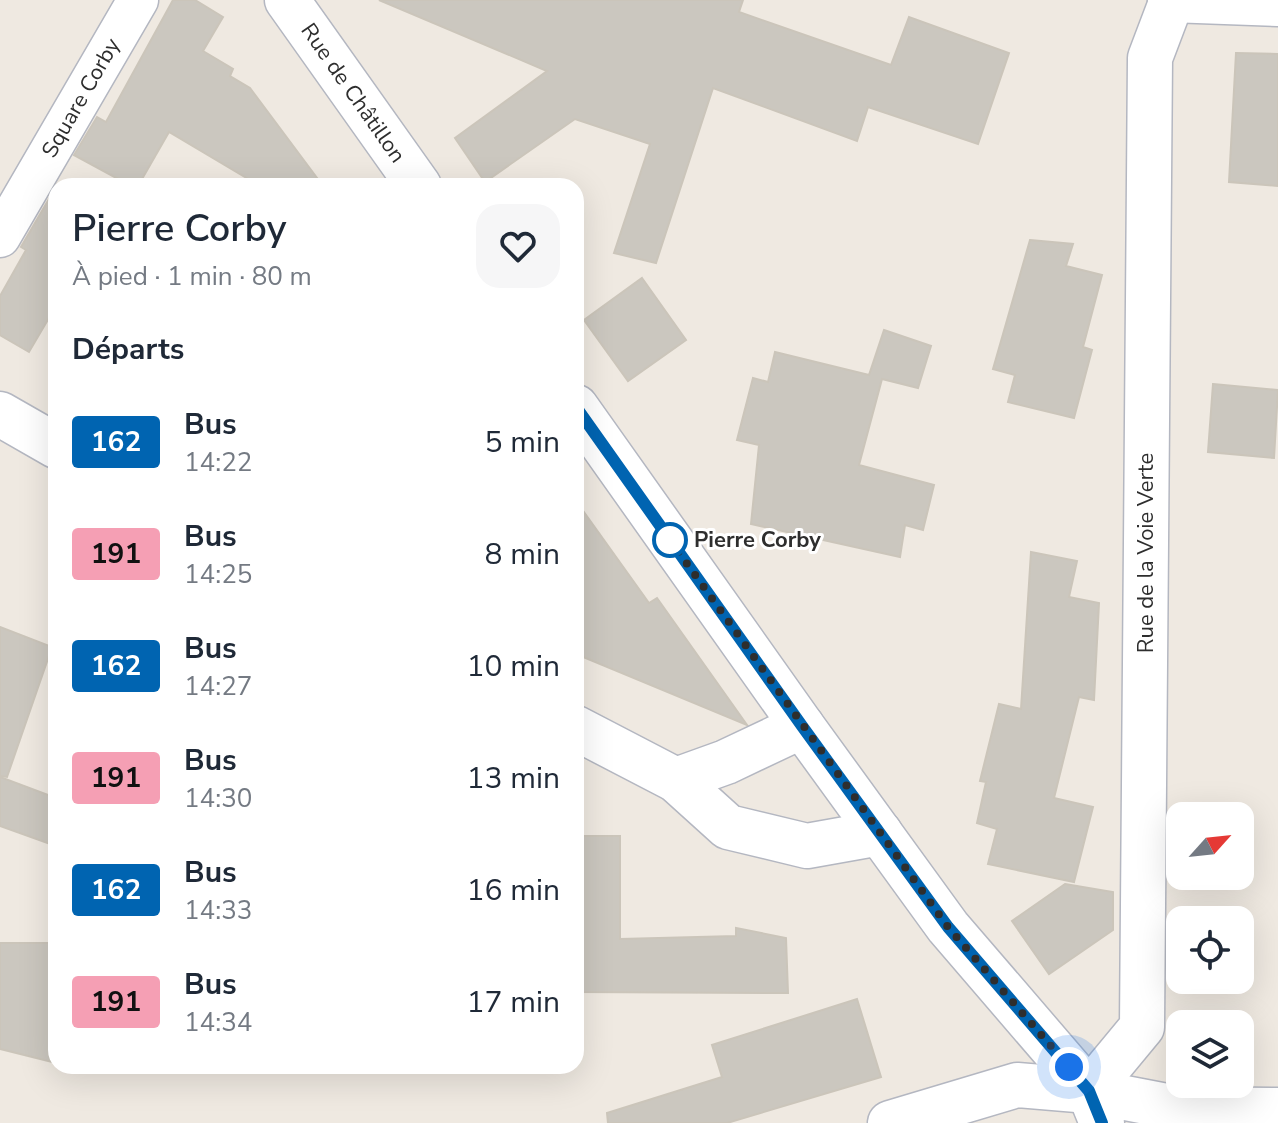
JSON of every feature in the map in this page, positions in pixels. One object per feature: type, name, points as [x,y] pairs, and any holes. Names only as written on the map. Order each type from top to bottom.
[{"type":"street","name":"Square Corby","points":[[0,237],[138,0]]},
{"type":"street","name":"Rue de Châtillon","points":[[287,0],[413,178]]},
{"type":"street","points":[[1171,0],[1278,4]]},
{"type":"street","name":"Rue de la Voie Verte","points":[[1096,1107],[1142,1027],[1150,58],[1171,0]]},
{"type":"street","points":[[0,414],[48,441]]},
{"type":"street","points":[[584,418],[948,927],[1096,1107]]},
{"type":"street","points":[[676,780],[726,762],[802,726]]},
{"type":"street","points":[[584,732],[676,780],[728,827],[807,846],[880,833]]},
{"type":"street","points":[[890,1123],[1017,1085],[1096,1107],[1278,1110]]},
{"type":"building","points":[[173,0],[195,0],[223,17],[203,51],[233,69],[230,76],[250,88],[317,178],[247,178],[169,132],[143,178],[116,178],[74,155],[97,117],[106,122]]},
{"type":"building","points":[[379,0],[743,0],[739,12],[891,65],[909,17],[1009,53],[978,144],[868,107],[857,141],[713,88],[656,263],[614,253],[650,144],[575,119],[491,178],[482,178],[455,138],[547,71]]},
{"type":"building","points":[[1236,53],[1278,54],[1278,186],[1229,182]]},
{"type":"building","points":[[48,201],[48,320],[29,352],[0,335],[0,296],[26,250],[21,247]]},
{"type":"building","points":[[1030,240],[1073,244],[1066,266],[1102,275],[1083,347],[1092,350],[1074,418],[1008,402],[1015,375],[993,369]]},
{"type":"building","points":[[642,278],[686,340],[628,381],[584,320]]},
{"type":"building","points":[[884,330],[931,346],[918,388],[882,379],[859,465],[934,485],[923,530],[905,525],[900,557],[751,524],[759,445],[737,440],[753,378],[768,382],[775,352],[869,375]]},
{"type":"building","points":[[1213,384],[1278,390],[1274,458],[1208,452]]},
{"type":"building","points":[[584,512],[649,603],[657,598],[747,725],[584,657]]},
{"type":"building","points":[[1031,552],[1077,561],[1069,597],[1099,603],[1094,700],[1079,697],[1054,798],[1093,807],[1074,882],[988,864],[997,829],[977,823],[986,782],[980,781],[999,704],[1021,709]]},
{"type":"building","points":[[0,627],[48,645],[48,659],[7,777],[0,776]]},
{"type":"building","points":[[0,777],[48,795],[48,843],[0,826]]},
{"type":"building","points":[[584,836],[620,836],[620,939],[736,936],[736,928],[786,938],[788,993],[584,992]]},
{"type":"building","points":[[1065,884],[1113,892],[1113,930],[1049,974],[1012,921]]},
{"type":"building","points":[[0,943],[48,943],[48,1061],[0,1049]]},
{"type":"building","points":[[857,999],[881,1077],[727,1123],[608,1123],[607,1113],[722,1077],[712,1045]]},
{"type":"bus line","name":"162","points":[[584,418],[948,927],[1089,1091],[1102,1123]]},
{"type":"place","name":"Pierre Corby","points":[[670,540]]},
{"type":"route","points":[[670,540],[948,927],[1069,1067]]}]
